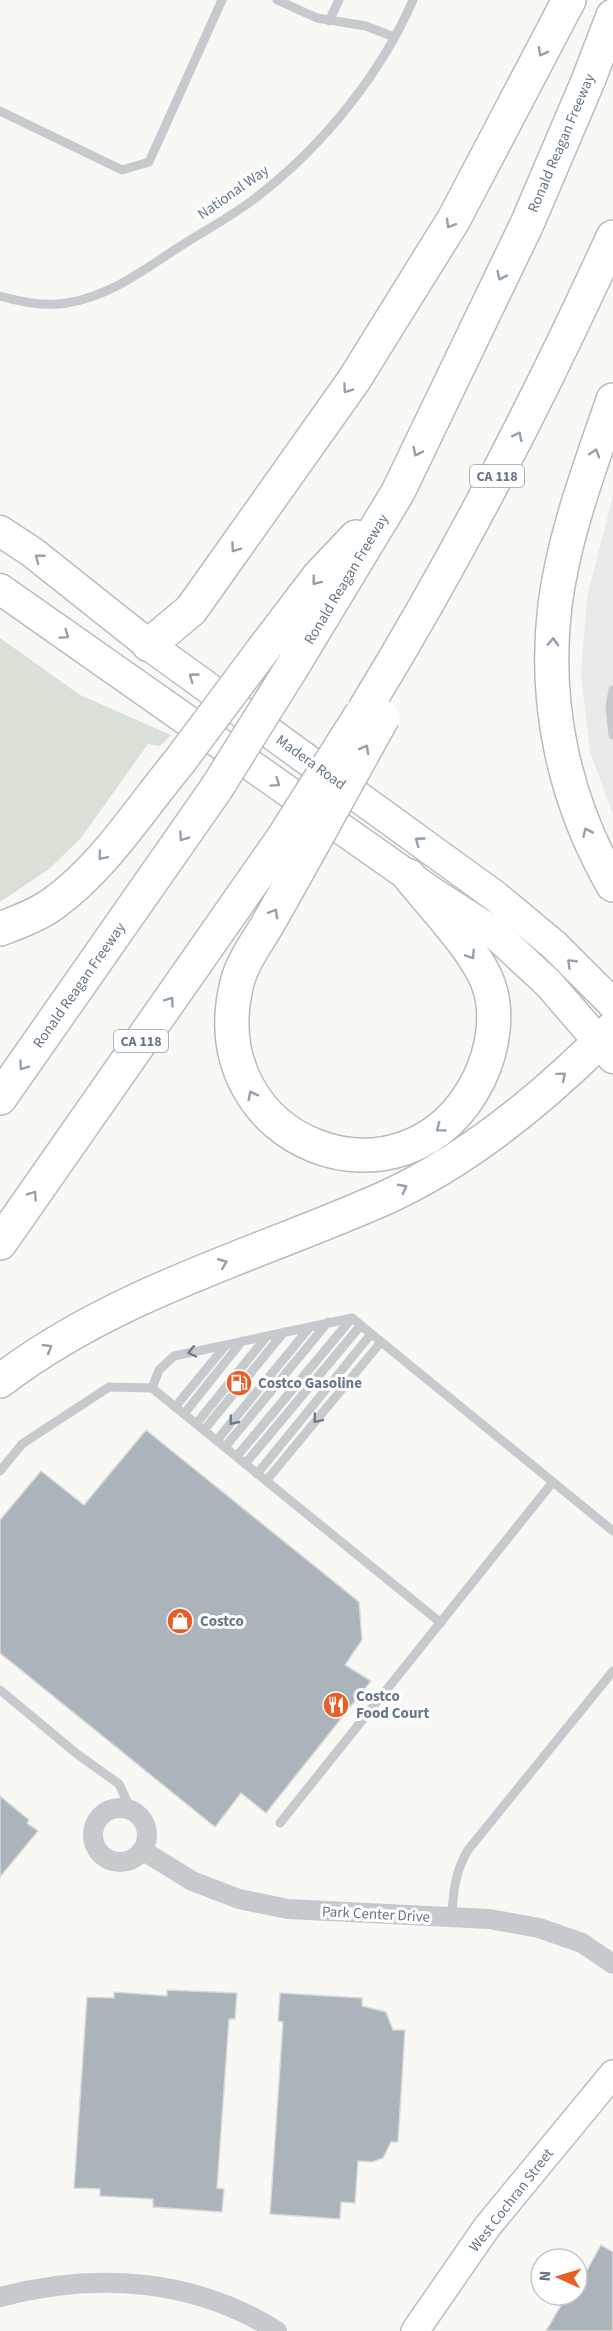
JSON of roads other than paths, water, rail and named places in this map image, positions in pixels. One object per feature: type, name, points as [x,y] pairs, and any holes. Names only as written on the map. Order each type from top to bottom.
[{"type":"highway","points":[[149,645],[191,610],[354,380],[454,219],[569,0]]},
{"type":"highway","name":"Ronald Reagan Freeway","points":[[0,1098],[216,789],[398,492],[527,224],[613,16]]},
{"type":"highway","name":"CA 118","points":[[0,1243],[294,847],[374,712],[440,614],[484,501],[550,374],[613,237]]},
{"type":"highway","points":[[613,400],[567,542],[555,606],[552,664],[555,726],[571,797],[613,885]]},
{"type":"highway","points":[[0,929],[31,916],[76,885],[100,860],[179,762],[319,576],[398,492]]},
{"type":"highway","points":[[294,847],[237,982],[233,1005],[233,1035],[237,1066],[257,1104],[274,1122],[319,1148],[363,1156],[393,1152],[420,1142],[461,1110],[488,1060],[494,1029],[489,987],[469,952],[409,876]]},
{"type":"highway","points":[[0,1381],[26,1361],[89,1322],[142,1296],[386,1197],[471,1151],[608,1042]]},
{"type":"main road","name":"Madera Road","points":[[0,531],[32,552],[149,645],[495,896],[554,945],[613,1004]]},
{"type":"main road","points":[[0,589],[409,876],[492,931],[608,1042]]},
{"type":"street","points":[[122,1808],[131,1810],[145,1824],[146,1842],[142,1850],[129,1861],[113,1861],[99,1852],[95,1844],[94,1828],[105,1813],[122,1808]]},
{"type":"street","name":"Park Center Drive","points":[[142,1850],[192,1881],[249,1901],[288,1909],[489,1919],[539,1928],[582,1944],[613,1964]]},
{"type":"street","name":"West Cochran Street","points":[[415,2331],[487,2227],[613,2074]]},
{"type":"street","points":[[0,2297],[65,2283],[105,2281],[139,2283],[207,2298],[277,2331]]},
{"type":"lane","points":[[0,111],[122,170],[149,162],[222,0]]},
{"type":"lane","points":[[277,0],[329,21],[366,26],[394,37]]},
{"type":"lane","points":[[329,21],[339,0]]},
{"type":"lane","name":"National Way","points":[[0,296],[24,303],[66,304],[112,291],[263,193],[342,113],[382,58],[413,0]]},
{"type":"lane","points":[[613,690],[610,706],[613,735]]},
{"type":"lane","points":[[237,1456],[352,1318]]},
{"type":"lane","points":[[152,1388],[159,1370],[174,1356],[352,1318],[613,1532]]},
{"type":"lane","points":[[225,1447],[328,1322]]},
{"type":"lane","points":[[245,1464],[361,1325]]},
{"type":"lane","points":[[216,1440],[309,1327]]},
{"type":"lane","points":[[204,1431],[284,1332]]},
{"type":"lane","points":[[257,1474],[371,1334]]},
{"type":"lane","points":[[196,1424],[267,1336]]},
{"type":"lane","points":[[184,1414],[243,1341]]},
{"type":"lane","points":[[266,1481],[381,1342]]},
{"type":"lane","points":[[175,1407],[226,1345]]},
{"type":"lane","points":[[0,1471],[22,1444],[109,1387],[152,1388],[441,1623]]},
{"type":"lane","points":[[280,1823],[552,1483]]},
{"type":"lane","points":[[452,1917],[454,1882],[468,1850],[613,1671]]},
{"type":"lane","points":[[0,1690],[77,1754],[119,1784],[131,1810]]},
{"type":"place","name":"Costco Gasoline","points":[[239,1383]]},
{"type":"place","name":"Costco","points":[[180,1621]]},
{"type":"place","name":"Costco Food Court","points":[[336,1705]]}]
